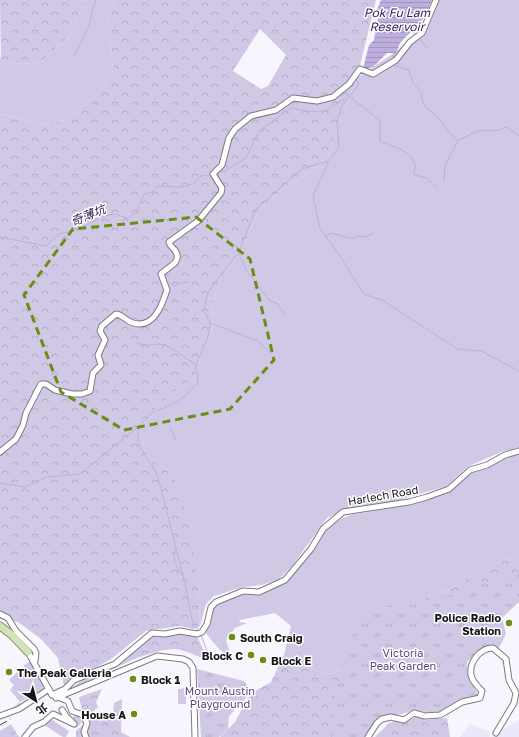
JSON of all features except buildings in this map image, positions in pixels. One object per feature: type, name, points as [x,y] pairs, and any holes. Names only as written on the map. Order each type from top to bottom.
[{"type":"main road","points":[[0,626],[12,635],[28,652]]},
{"type":"street","points":[[0,452],[17,438],[23,425],[26,413],[41,384],[45,384],[55,390],[72,394],[82,394],[90,391],[93,373],[101,365],[98,355],[105,340],[100,331],[103,325],[116,314],[135,324],[147,321],[157,315],[167,290],[166,284],[161,278],[161,274],[174,263],[177,258],[176,252],[169,242],[198,221],[206,209],[221,193],[222,188],[213,174],[222,165],[224,151],[232,133],[251,116],[269,113],[293,98],[317,101],[336,96],[349,84],[358,69],[370,73],[377,73],[392,63],[410,42],[419,36],[424,29],[436,0]]},
{"type":"street","name":"Harlech Road","points":[[54,696],[65,689],[74,680],[115,664],[152,633],[165,634],[180,631],[197,634],[203,630],[208,622],[211,607],[216,602],[241,592],[260,591],[286,579],[301,558],[311,549],[323,529],[343,512],[413,502],[427,498],[449,489],[470,470],[487,465],[505,455],[519,451]]},
{"type":"street","points":[[0,614],[8,618],[16,631],[34,649],[36,653],[34,661]]},
{"type":"street","points":[[368,737],[377,723],[386,718],[404,720],[414,713],[425,716],[440,715],[462,702],[480,698],[482,691],[472,676],[471,671],[474,659],[483,650],[493,648],[506,659],[509,680],[516,693],[514,703],[496,733]]},
{"type":"street","points":[[28,652],[54,696],[68,701],[73,711],[83,715],[87,724],[84,732],[86,737]]},
{"type":"street","points":[[54,696],[157,656],[184,659],[190,662],[193,668],[196,737]]},
{"type":"street","points":[[0,716],[19,709],[49,689]]},
{"type":"street","points":[[25,737],[33,727],[43,723],[53,714],[74,724],[62,710]]},
{"type":"highlighted area","points":[[196,217],[250,259],[274,360],[230,409],[124,430],[61,392],[24,295],[73,229]]},
{"type":"shaded area","points":[[519,720],[519,737],[493,737],[495,732],[497,733]]},
{"type":"shaded area","points":[[470,724],[491,732],[489,737],[460,737]]},
{"type":"green space","points":[[0,0],[85,0],[69,36],[41,62],[22,64],[1,60]]},
{"type":"green space","points":[[85,0],[115,0],[108,15],[113,71],[100,92],[65,120],[41,124],[0,114],[0,55],[1,60],[22,64],[41,62],[69,36]]},
{"type":"green space","points":[[115,0],[376,0],[357,78],[339,122],[329,155],[317,167],[279,192],[257,214],[241,252],[221,277],[212,305],[213,329],[202,348],[195,379],[164,400],[140,429],[147,457],[171,471],[183,498],[198,579],[200,626],[194,629],[180,626],[146,631],[111,659],[64,686],[58,658],[41,639],[18,622],[0,619],[0,114],[41,124],[65,120],[100,92],[113,71],[108,15]],"holes":[[[260,29],[286,55],[268,86],[261,89],[233,71]]]},
{"type":"green space","points":[[436,0],[519,0],[519,448],[501,452],[467,467],[447,486],[395,501],[348,509],[327,518],[292,566],[279,579],[262,585],[243,587],[214,596],[206,604],[200,626],[198,579],[171,471],[147,457],[140,429],[164,400],[195,379],[202,348],[213,329],[212,305],[221,277],[241,252],[257,214],[279,192],[317,167],[329,155],[339,122],[357,78],[394,53],[419,32]]},
{"type":"green space","points":[[519,455],[519,556],[493,564],[448,590],[418,600],[410,631],[358,665],[330,674],[299,666],[284,655],[291,626],[275,613],[240,620],[239,622],[247,623],[235,628],[226,640],[232,660],[219,649],[204,631],[212,607],[218,602],[245,593],[264,591],[283,584],[297,570],[331,524],[350,515],[397,507],[429,499],[451,491],[470,472],[504,458]]},
{"type":"green space","points":[[519,556],[519,575],[352,737],[220,737],[235,722],[250,694],[271,682],[284,655],[299,666],[330,674],[358,665],[410,631],[418,600],[448,590],[493,564]]},
{"type":"green space","name":"Victoria Peak Garden","points":[[519,571],[519,602],[502,618],[506,634],[499,648],[488,647],[481,649],[467,662],[468,676],[479,696],[456,702],[437,714],[417,710],[380,719],[366,737],[331,737],[334,698],[361,607],[425,604]]},
{"type":"green space","points":[[180,630],[196,635],[208,658],[203,658],[177,649],[160,651],[120,665],[70,690],[81,681],[114,663],[148,635]]},
{"type":"green space","points":[[31,661],[45,684],[42,690],[20,702],[10,690],[14,685],[9,680],[20,669],[24,673],[24,665]]},
{"type":"green space","name":"Mount Austin Playground","points":[[197,669],[244,681],[247,685],[246,698],[229,716],[228,729],[219,737],[201,737]]},
{"type":"green space","points":[[186,688],[186,704],[178,704],[178,689]]},
{"type":"green space","points":[[102,689],[96,702],[98,707],[76,728],[73,717],[82,710],[79,697]]},
{"type":"green space","points":[[122,699],[121,732],[130,737],[76,737],[76,731],[99,711],[102,717],[113,717],[114,703]]},
{"type":"green space","points":[[20,702],[20,706],[0,715],[0,713],[10,710]]},
{"type":"green space","points":[[417,716],[425,720],[447,718],[450,737],[375,737],[389,723],[395,721],[405,723]]},
{"type":"green space","points":[[51,719],[69,731],[66,737],[63,737],[44,725]]},
{"type":"green space","points":[[11,724],[20,737],[0,737],[0,731]]},
{"type":"water","name":"Pok Fu Lam Reservoir","points":[[381,0],[432,0],[424,18],[400,43],[396,53],[387,53],[373,67],[364,69],[369,45],[374,40],[378,17],[377,10]]},
{"type":"waterway","points":[[75,55],[90,23],[96,0]]},
{"type":"waterway","points":[[411,30],[415,35]]},
{"type":"waterway","points":[[420,40],[428,48]]},
{"type":"waterway","points":[[391,61],[394,54]]},
{"type":"waterway","points":[[393,65],[409,70],[413,83],[422,93],[422,100],[425,107],[434,113],[457,141],[477,131],[500,130],[506,127],[519,136]]},
{"type":"waterway","points":[[0,483],[25,487],[47,477],[80,474],[138,427],[153,412],[175,403],[185,396],[198,382],[196,365],[208,337],[210,323],[204,310],[208,292],[239,252],[256,209],[302,169],[328,161],[339,148],[337,124],[341,107],[359,84],[356,79],[362,71]]},
{"type":"waterway","points":[[351,97],[380,121],[380,141],[406,152],[413,160],[415,167],[414,175],[427,178],[437,188]]},
{"type":"waterway","points":[[219,172],[225,171],[246,158],[259,131],[291,108],[318,112],[330,109],[342,100],[347,99]]},
{"type":"waterway","points":[[444,180],[445,166],[457,142]]},
{"type":"waterway","points":[[328,162],[313,196],[320,229],[336,250],[364,294],[384,301],[457,349],[481,351],[519,371]]},
{"type":"waterway","name":"奇薄坑","points":[[0,237],[46,246],[59,234],[80,229],[101,217],[114,214],[128,218],[136,213],[144,194],[152,192],[158,186],[181,187],[193,184],[202,175],[209,176]]},
{"type":"waterway","points":[[326,236],[331,233],[353,239],[357,236],[366,237],[374,233]]},
{"type":"waterway","points":[[239,253],[246,270],[270,301],[277,303],[286,316]]},
{"type":"waterway","points":[[174,286],[188,282]]},
{"type":"waterway","points":[[210,323],[256,340],[271,353]]},
{"type":"waterway","points":[[137,343],[143,345],[165,345],[195,364]]},
{"type":"waterway","points":[[138,427],[138,443],[157,474],[185,583],[192,620],[198,631]]},
{"type":"waterway","points":[[170,427],[176,441]]},
{"type":"waterway","points":[[175,548],[175,563],[183,576]]},
{"type":"waterway","points":[[201,635],[211,661]]},
{"type":"railway","points":[[0,725],[11,719]]},
{"type":"place","name":"Police Radio Station","points":[[509,623]]},
{"type":"place","name":"South Craig","points":[[232,637]]},
{"type":"place","name":"Block C","points":[[251,655]]},
{"type":"place","name":"Block E","points":[[263,660]]},
{"type":"place","name":"The Peak Galleria","points":[[9,672]]},
{"type":"place","name":"Block 1","points":[[133,679]]},
{"type":"place","name":"House A","points":[[134,714]]}]
